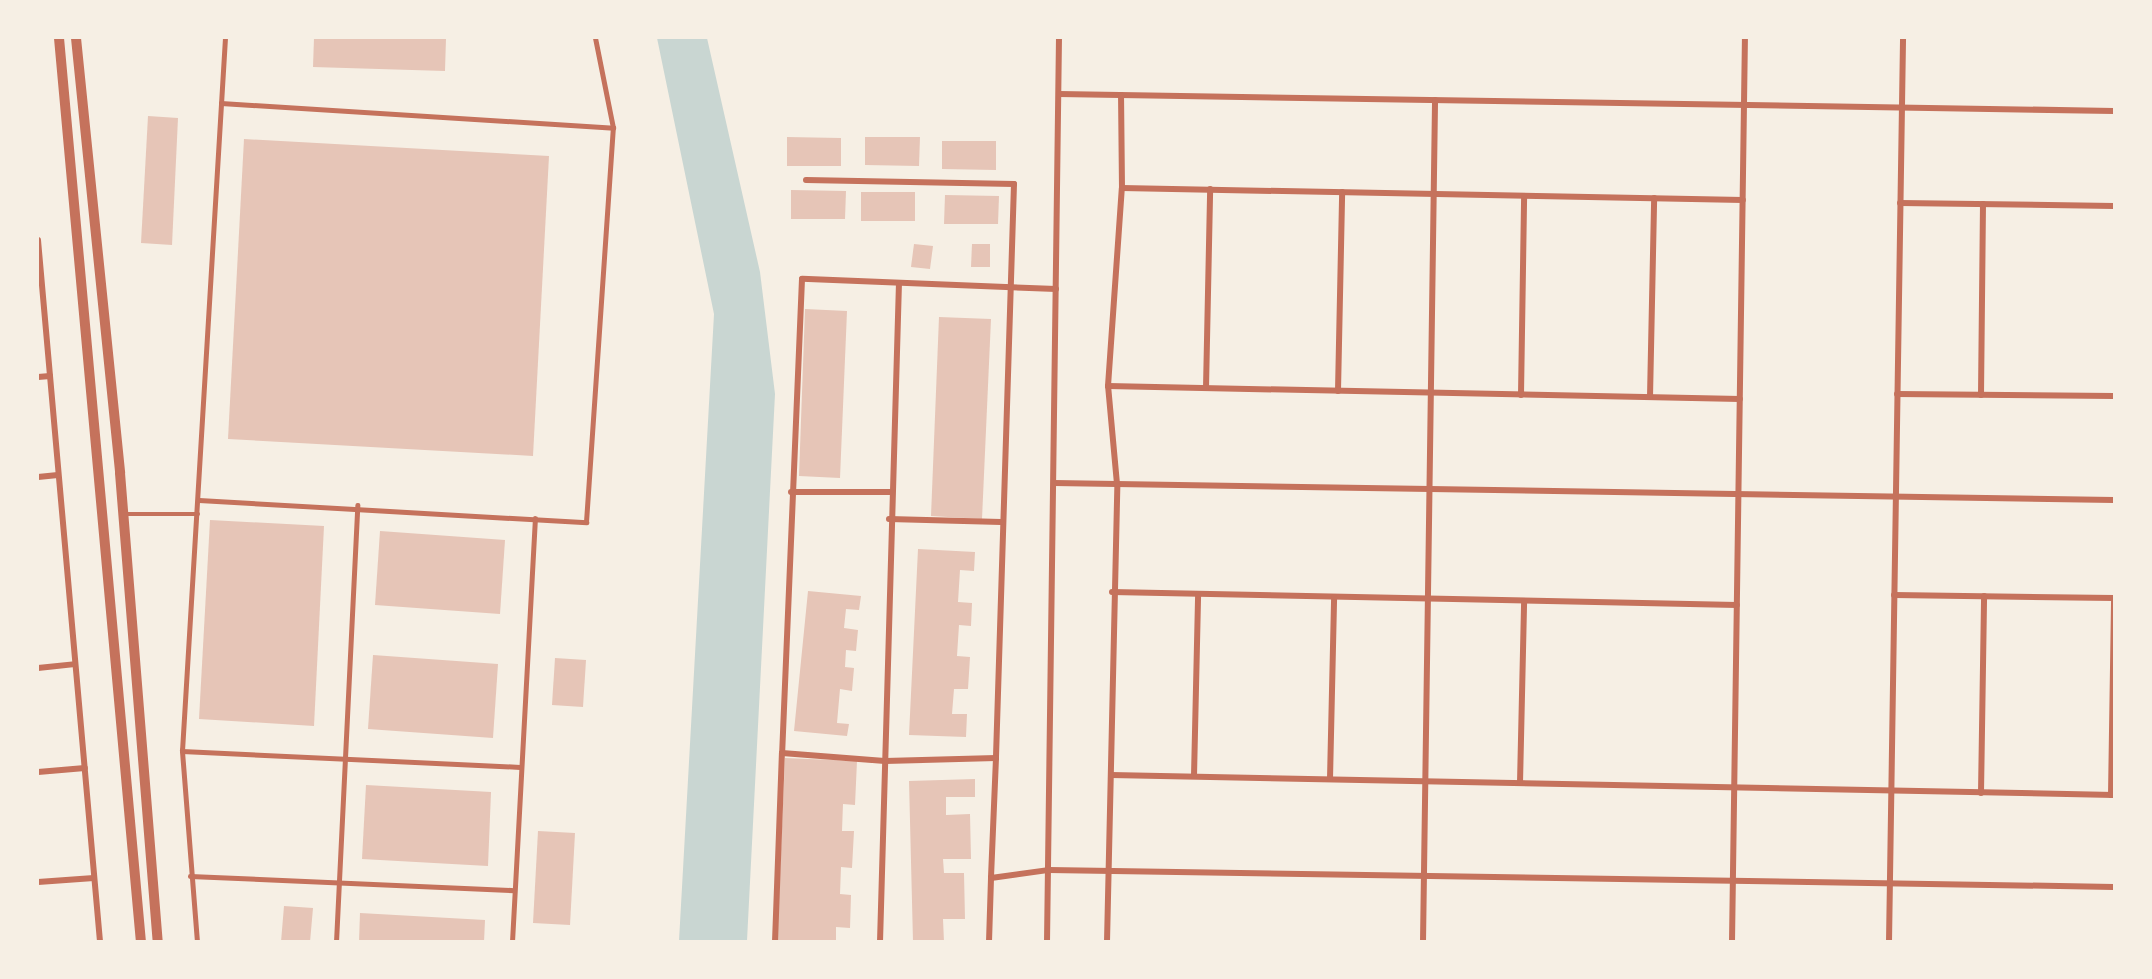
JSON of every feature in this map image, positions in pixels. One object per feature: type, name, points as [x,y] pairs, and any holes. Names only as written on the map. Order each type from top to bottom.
[{"type":"street","points":[[59,38],[141,942]]},
{"type":"street","points":[[76,38],[123,514],[158,942]]},
{"type":"street","points":[[1047,942],[1059,38]]},
{"type":"street","points":[[1732,942],[1745,38]]},
{"type":"street","points":[[1889,942],[1903,38]]},
{"type":"street","points":[[1059,94],[2115,111]]},
{"type":"street","points":[[1107,942],[1112,592],[1117,484],[1108,386],[1122,188],[1121,95]]},
{"type":"street","points":[[1423,942],[1435,100]]},
{"type":"street","points":[[806,180],[1014,184],[1001,522],[989,942]]},
{"type":"street","points":[[1122,188],[1743,200]]},
{"type":"street","points":[[1206,388],[1210,189]]},
{"type":"street","points":[[1338,391],[1342,192]]},
{"type":"street","points":[[1521,395],[1524,196]]},
{"type":"street","points":[[1650,397],[1654,198]]},
{"type":"street","points":[[1900,203],[2115,206]]},
{"type":"street","points":[[1981,395],[1983,204]]},
{"type":"street","points":[[38,240],[100,942]]},
{"type":"street","points":[[775,942],[791,492],[802,279],[1056,289]]},
{"type":"street","points":[[880,942],[889,519],[898,284]]},
{"type":"street","points":[[38,377],[50,376]]},
{"type":"street","points":[[1108,386],[1740,399]]},
{"type":"street","points":[[1897,394],[2115,396]]},
{"type":"street","points":[[38,477],[58,474]]},
{"type":"street","points":[[1054,483],[2115,500]]},
{"type":"street","points":[[791,492],[890,492]]},
{"type":"street","points":[[889,519],[1001,522]]},
{"type":"street","points":[[1112,592],[1737,605]]},
{"type":"street","points":[[1194,777],[1198,594]]},
{"type":"street","points":[[1111,775],[2113,795],[2115,599],[1894,595]]},
{"type":"street","points":[[1981,793],[1984,596]]},
{"type":"street","points":[[1330,779],[1334,597]]},
{"type":"street","points":[[1520,783],[1524,601]]},
{"type":"street","points":[[38,668],[75,664]]},
{"type":"street","points":[[782,753],[885,761],[996,758]]},
{"type":"street","points":[[38,772],[85,768]]},
{"type":"street","points":[[991,878],[1049,870],[2115,887]]},
{"type":"street","points":[[38,882],[94,878]]},
{"type":"lane","points":[[197,942],[190,876],[182,751],[199,500],[225,38]]},
{"type":"lane","points":[[199,500],[357,506],[586,522],[613,128],[596,38]]},
{"type":"lane","points":[[221,104],[613,128]]},
{"type":"lane","points":[[336,942],[357,506]]},
{"type":"lane","points":[[123,514],[198,514]]},
{"type":"lane","points":[[512,942],[535,519]]},
{"type":"lane","points":[[182,751],[520,767]]},
{"type":"lane","points":[[190,876],[514,890]]},
{"type":"shaded area","points":[[657,38],[707,38],[760,272],[775,394],[747,941],[679,941],[714,314]]},
{"type":"building","points":[[314,38],[446,38],[445,71],[313,67]]},
{"type":"building","points":[[148,116],[178,118],[172,245],[141,243]]},
{"type":"building","points":[[787,137],[841,138],[841,166],[787,166]]},
{"type":"building","points":[[865,137],[920,137],[919,166],[865,165]]},
{"type":"building","points":[[244,139],[549,156],[533,456],[228,439]]},
{"type":"building","points":[[942,141],[996,141],[996,170],[942,169]]},
{"type":"building","points":[[791,190],[846,191],[845,219],[791,219]]},
{"type":"building","points":[[861,192],[915,192],[915,221],[861,221]]},
{"type":"building","points":[[945,195],[999,196],[998,224],[944,224]]},
{"type":"building","points":[[914,244],[933,246],[930,269],[911,267]]},
{"type":"building","points":[[972,244],[990,244],[990,267],[971,267]]},
{"type":"building","points":[[805,309],[847,311],[840,478],[799,476]]},
{"type":"building","points":[[939,317],[991,319],[982,519],[931,516]]},
{"type":"building","points":[[210,520],[324,526],[314,726],[199,719]]},
{"type":"building","points":[[380,531],[505,540],[500,614],[375,605]]},
{"type":"building","points":[[918,549],[975,552],[974,571],[960,570],[958,602],[972,603],[971,626],[959,625],[957,656],[970,657],[968,689],[954,689],[952,714],[967,714],[966,737],[909,735]]},
{"type":"building","points":[[808,591],[861,596],[859,610],[846,609],[844,628],[858,630],[856,651],[846,650],[845,667],[854,668],[852,691],[840,689],[837,723],[849,724],[847,736],[794,731]]},
{"type":"building","points":[[373,655],[498,664],[493,738],[368,729]]},
{"type":"building","points":[[555,658],[586,660],[583,707],[552,705]]},
{"type":"building","points":[[785,758],[857,761],[855,805],[843,804],[842,831],[854,831],[852,868],[841,867],[840,894],[851,895],[850,928],[836,927],[836,942],[777,942]]},
{"type":"building","points":[[975,779],[975,797],[946,797],[946,815],[970,814],[971,859],[943,859],[944,873],[964,873],[965,919],[943,919],[944,942],[913,942],[909,781]]},
{"type":"building","points":[[366,785],[491,792],[488,866],[362,859]]},
{"type":"building","points":[[538,831],[575,833],[570,925],[533,923]]},
{"type":"building","points":[[284,906],[313,908],[310,942],[281,942]]},
{"type":"building","points":[[360,913],[485,920],[484,942],[359,942]]}]
